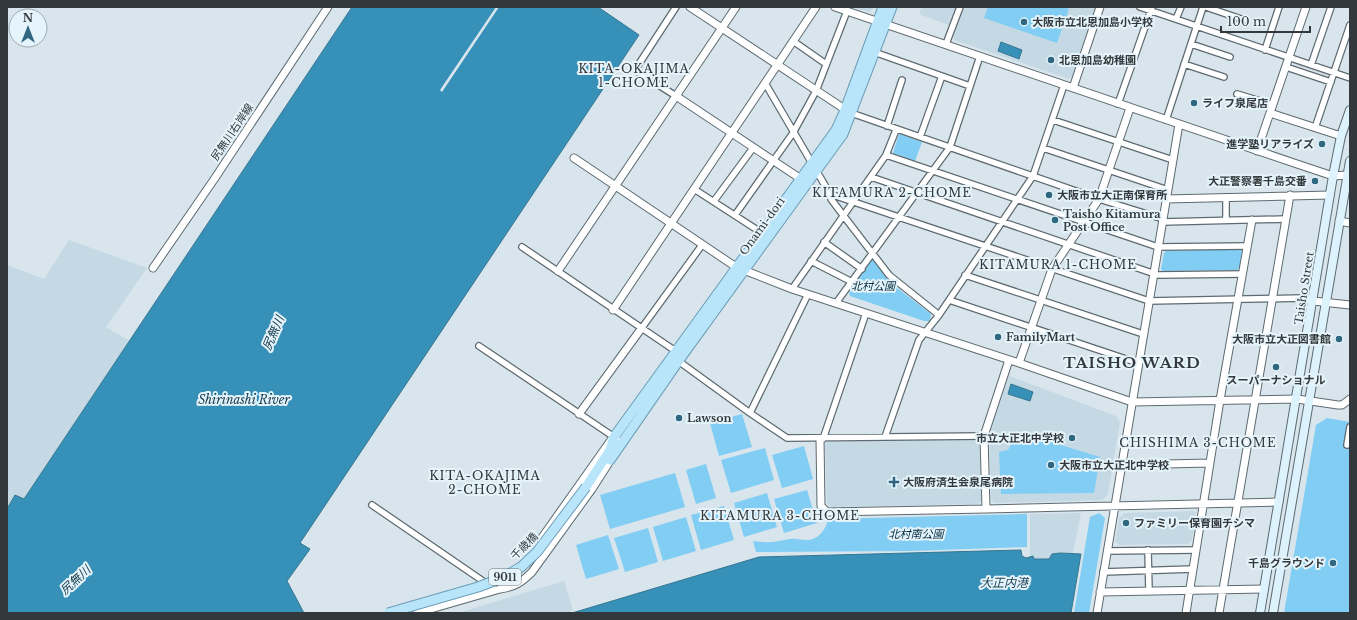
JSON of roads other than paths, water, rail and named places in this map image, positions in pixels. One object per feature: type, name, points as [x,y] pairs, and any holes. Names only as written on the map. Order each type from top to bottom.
[{"type":"main road","name":"Onami-dori","points":[[595,474],[610,450],[614,437],[677,356],[814,167],[848,111],[874,52],[883,7]]},
{"type":"main road","name":"Onami-dori","points":[[848,111],[881,22],[892,7]]},
{"type":"main road","name":"Taisho Street","points":[[1260,613],[1330,195],[1341,136],[1350,110]]},
{"type":"main road","points":[[1273,613],[1350,161]]},
{"type":"main road","name":"Onami-dori","points":[[740,269],[762,233],[804,181]]},
{"type":"main road","name":"Onami-dori","points":[[595,474],[608,464],[677,356]]},
{"type":"main road","name":"千歳橋","points":[[388,613],[478,587],[502,578],[516,570],[537,552],[595,474]]},
{"type":"street","name":"尻無川右岸線","points":[[153,268],[215,178],[328,7]]},
{"type":"street","points":[[676,7],[635,70],[804,181]]},
{"type":"street","points":[[690,7],[848,111],[896,130],[950,147],[1162,221],[1286,219]]},
{"type":"street","points":[[558,271],[736,7]]},
{"type":"street","points":[[613,310],[816,7]]},
{"type":"street","points":[[835,7],[1257,151],[1334,176],[1348,175]]},
{"type":"street","points":[[946,44],[960,7]]},
{"type":"street","points":[[1073,88],[1100,7]]},
{"type":"street","points":[[1140,7],[1151,9],[1288,58],[1350,78]]},
{"type":"street","points":[[1176,19],[1181,7]]},
{"type":"street","points":[[1166,120],[1197,26],[1205,7],[1244,20]]},
{"type":"street","points":[[1265,50],[1279,7]]},
{"type":"street","points":[[1257,151],[1306,7]]},
{"type":"street","points":[[1311,65],[1331,7]]},
{"type":"street","points":[[1118,104],[1151,9]]},
{"type":"street","points":[[735,216],[793,133],[816,91],[847,11]]},
{"type":"street","points":[[1315,128],[1350,25]]},
{"type":"street","points":[[793,42],[826,64]]},
{"type":"street","points":[[1191,44],[1230,57]]},
{"type":"street","points":[[874,52],[970,86]]},
{"type":"street","points":[[836,303],[950,147],[980,56]]},
{"type":"street","points":[[1184,64],[1224,77]]},
{"type":"street","points":[[1286,67],[1331,82]]},
{"type":"street","points":[[920,137],[942,76]]},
{"type":"street","points":[[886,126],[902,80]]},
{"type":"street","points":[[765,83],[830,194],[830,198],[843,216],[889,275],[939,314]]},
{"type":"street","points":[[885,437],[919,340],[949,300],[1033,176],[1064,85]]},
{"type":"street","points":[[1237,94],[1315,128],[1341,136]]},
{"type":"street","points":[[1019,363],[1052,269],[1099,199],[1130,108]]},
{"type":"street","points":[[1053,120],[1173,160]]},
{"type":"street","points":[[1097,613],[1179,124]]},
{"type":"street","points":[[792,289],[871,178],[886,155],[896,130]]},
{"type":"street","points":[[714,201],[753,148]]},
{"type":"street","points":[[1043,148],[1168,190]]},
{"type":"street","points":[[886,155],[1158,247],[1247,246]]},
{"type":"street","points":[[574,158],[740,269],[792,289],[1019,363],[1132,402],[1297,399],[1309,402],[1342,405],[1350,399]]},
{"type":"street","points":[[871,178],[1153,274],[1242,274]]},
{"type":"street","points":[[694,189],[762,233]]},
{"type":"street","points":[[830,194],[1149,301],[1303,298],[1313,301],[1350,305]]},
{"type":"street","points":[[1219,613],[1290,195]]},
{"type":"street","points":[[1166,198],[1330,195]]},
{"type":"street","points":[[1226,197],[1226,220]]},
{"type":"street","points":[[1186,613],[1220,400],[1252,220]]},
{"type":"street","points":[[1340,222],[1350,223]]},
{"type":"street","points":[[824,242],[862,269]]},
{"type":"street","points":[[580,414],[702,245]]},
{"type":"street","points":[[522,247],[642,329],[750,413],[787,438],[822,439],[984,436]]},
{"type":"street","points":[[811,261],[852,282]]},
{"type":"street","points":[[965,275],[1143,334]]},
{"type":"street","points":[[750,413],[808,294]]},
{"type":"street","points":[[949,300],[1138,363]]},
{"type":"street","points":[[866,313],[822,439],[821,506],[827,512],[1279,502]]},
{"type":"street","points":[[479,346],[622,443]]},
{"type":"street","points":[[986,509],[984,436],[1009,360]]},
{"type":"street","points":[[1347,445],[1350,427]]},
{"type":"street","points":[[498,590],[527,560],[614,437]]},
{"type":"street","points":[[1121,466],[1210,463]]},
{"type":"street","points":[[417,613],[510,588],[532,572],[592,489],[608,464]]},
{"type":"street","points":[[372,504],[498,590]]},
{"type":"street","points":[[1148,550],[1149,591]]},
{"type":"street","points":[[1107,551],[1196,550]]},
{"type":"street","points":[[527,560],[532,572]]},
{"type":"street","points":[[1103,572],[1193,569]]},
{"type":"street","points":[[1100,592],[1264,589]]},
{"type":"water","name":"Shirinashi River","points":[[352,7],[598,7],[639,35],[300,543],[310,549],[287,581],[304,613],[7,613],[7,509],[15,495],[24,499]]},
{"type":"water","points":[[1001,42],[1022,50],[1019,59],[998,51]]},
{"type":"water","points":[[1011,384],[1033,392],[1030,401],[1008,394]]},
{"type":"water","name":"大正内港","points":[[1021,550],[1022,556],[1026,558],[1033,556],[1034,559],[1049,559],[1052,554],[1060,553],[1081,554],[1071,613],[572,613],[759,557]]},
{"type":"place","name":"大阪市立北恩加島小学校","points":[[1024,22]]},
{"type":"place","name":"北恩加島幼稚園","points":[[1051,60]]},
{"type":"place","name":"ライフ泉尾店","points":[[1194,103]]},
{"type":"place","name":"進学塾リアライズ","points":[[1322,144]]},
{"type":"place","name":"大正警察署千島交番","points":[[1315,181]]},
{"type":"place","name":"大阪市立大正南保育所","points":[[1049,195]]},
{"type":"place","name":"Taisho Kitamura Post Office","points":[[1055,220]]},
{"type":"place","name":"FamilyMart","points":[[998,337]]},
{"type":"place","name":"大阪市立大正図書館","points":[[1339,339]]},
{"type":"place","name":"スーパーナショナル","points":[[1276,367]]},
{"type":"place","name":"Lawson","points":[[679,418]]},
{"type":"place","name":"市立大正北中学校","points":[[1072,438]]},
{"type":"place","name":"大阪市立大正北中学校","points":[[1051,465]]},
{"type":"place","name":"大阪府済生会泉尾病院","points":[[894,482]]},
{"type":"place","name":"ファミリー保育園チシマ","points":[[1126,523]]},
{"type":"place","name":"千島グラウンド","points":[[1333,563]]},
{"type":"district","name":"KITA-OKAJIMA 1-CHOME","points":[[634,75]]},
{"type":"district","name":"KITAMURA 2-CHOME","points":[[892,192]]},
{"type":"district","name":"KITAMURA 1-CHOME","points":[[1058,264]]},
{"type":"district","name":"TAISHO WARD","points":[[1132,362]]},
{"type":"district","name":"CHISHIMA 3-CHOME","points":[[1198,442]]},
{"type":"district","name":"KITA-OKAJIMA 2-CHOME","points":[[485,482]]},
{"type":"district","name":"KITAMURA 3-CHOME","points":[[780,515]]},
{"type":"park label","name":"北村公園","points":[[873,286]]},
{"type":"park label","name":"北村南公園","points":[[916,534]]},
{"type":"water label","name":"尻無川","points":[[273,333]]},
{"type":"water label","name":"尻無川","points":[[75,580]]}]
